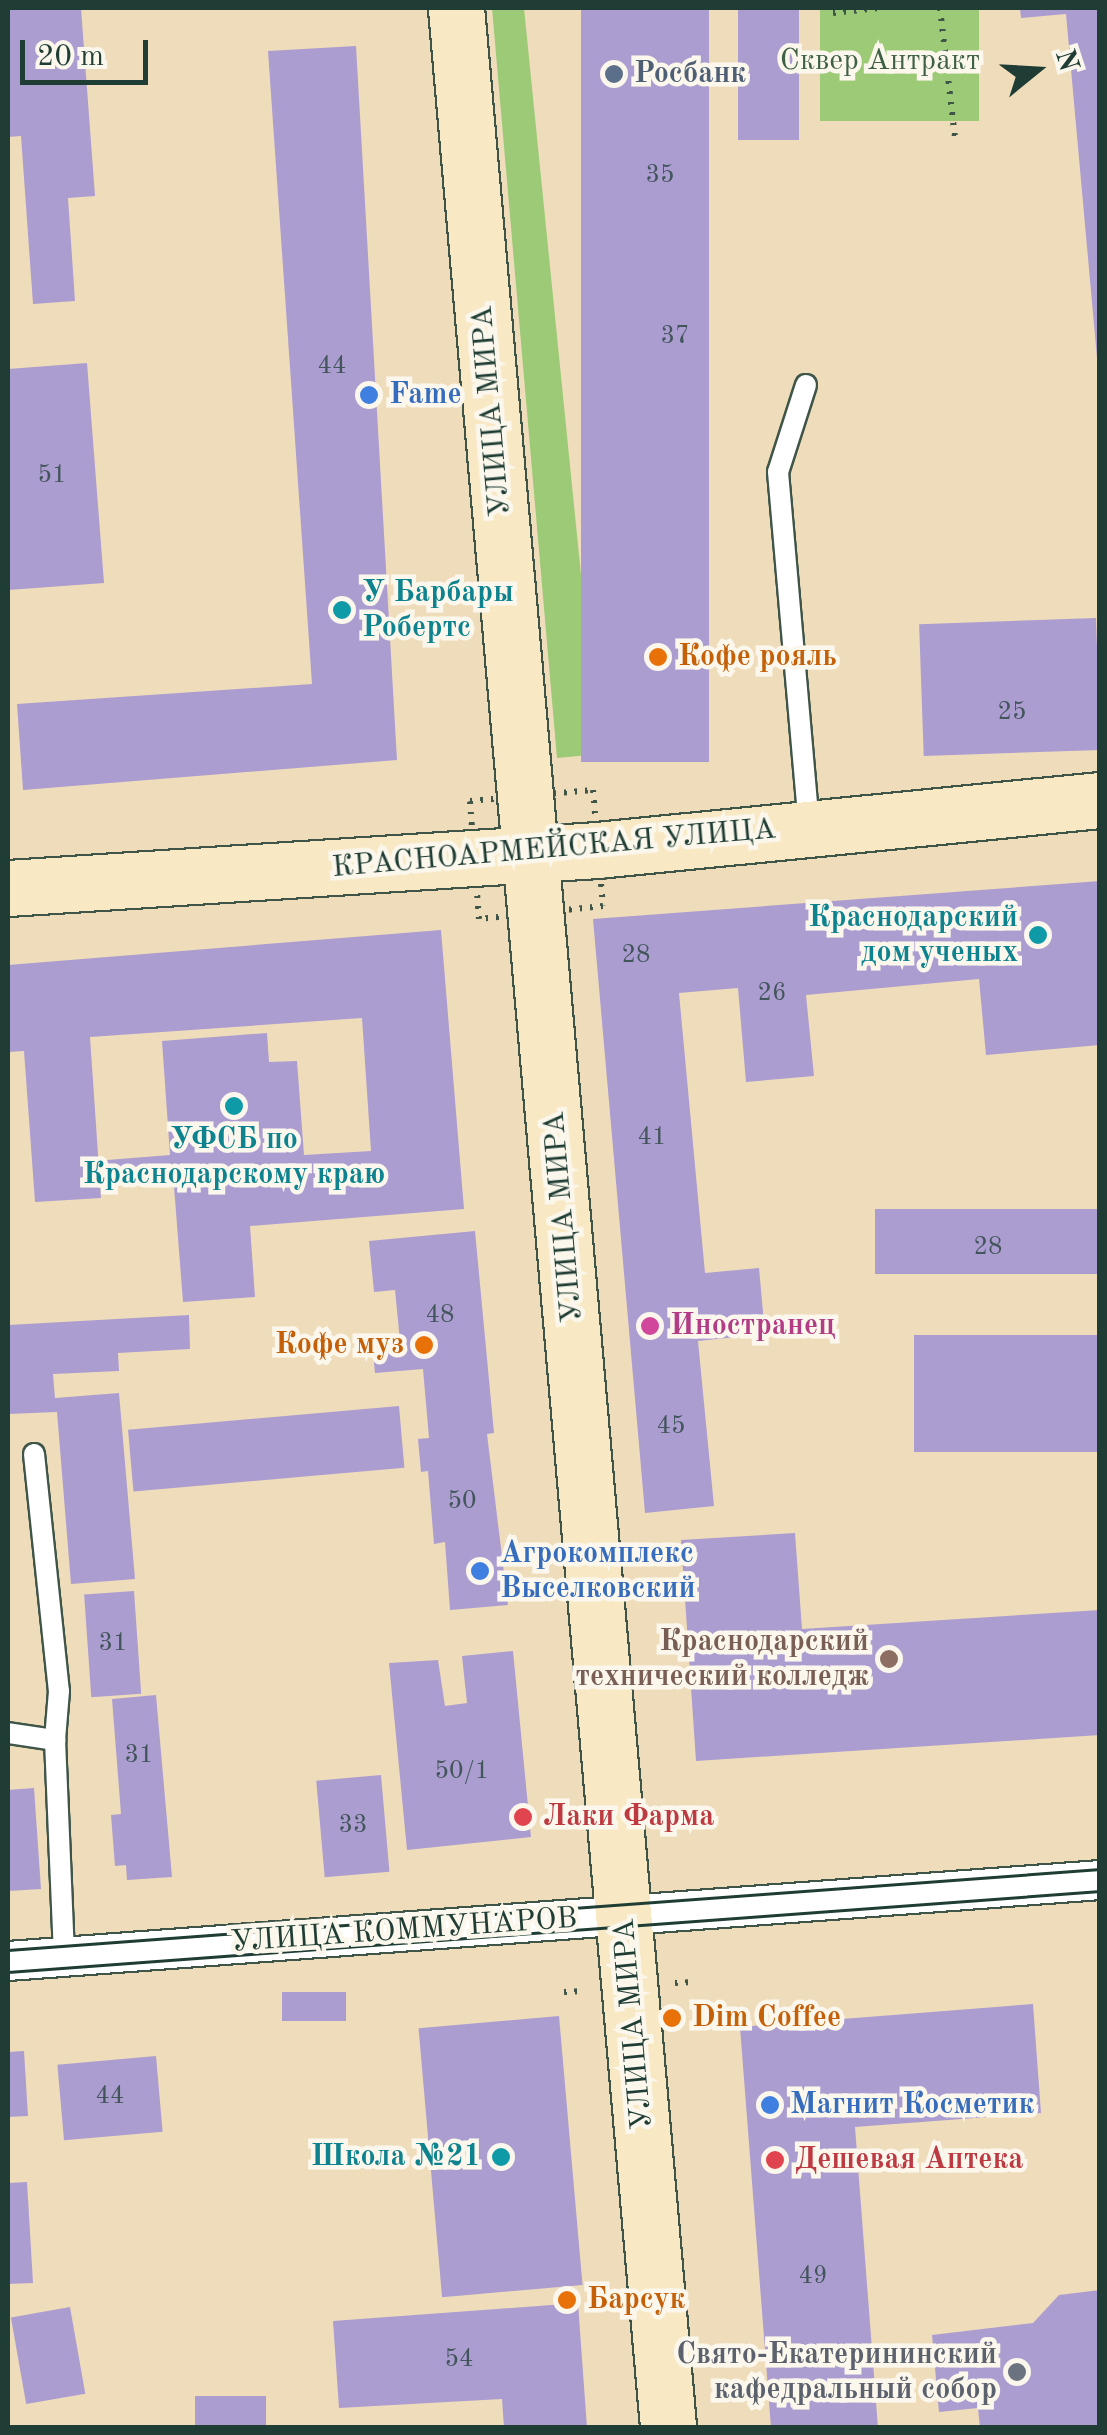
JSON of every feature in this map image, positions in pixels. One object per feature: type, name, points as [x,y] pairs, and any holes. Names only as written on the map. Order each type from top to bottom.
[{"type":"street","name":"УЛИЦА МИРА","points":[[430,8],[518,856]]},
{"type":"street","name":"УЛИЦА МИРА","points":[[456,8],[518,856],[610,1915],[668,2428]]},
{"type":"street","name":"КРАСНОАРМЕЙСКАЯ УЛИЦА","points":[[8,888],[518,856],[1100,800]]},
{"type":"street","name":"УЛИЦА КОММУНАРОВ","points":[[8,1961],[1100,1880]]},
{"type":"street","name":"УЛИЦА МИРА","points":[[610,1915],[635,2428]]},
{"type":"lane","points":[[806,385],[778,472],[810,828]]},
{"type":"lane","points":[[34,1454],[59,1691],[55,1740],[64,1957]]},
{"type":"lane","points":[[8,1734],[55,1740]]},
{"type":"path","points":[[833,12],[880,8]]},
{"type":"path","points":[[940,8],[955,137]]},
{"type":"green space","points":[[492,8],[524,8],[599,754],[557,758]]},
{"type":"green space","name":"Сквер Антракт","points":[[820,8],[979,8],[979,121],[820,121]]},
{"type":"building","points":[[8,8],[81,8],[95,196],[68,198],[75,301],[33,304],[21,136],[8,137]]},
{"type":"building","points":[[581,8],[709,8],[709,762],[581,762]]},
{"type":"building","points":[[738,8],[799,8],[799,140],[738,140]]},
{"type":"building","points":[[1020,8],[1100,8],[1100,391],[1066,14],[1021,18]]},
{"type":"building","points":[[356,46],[397,760],[23,790],[17,704],[312,684],[268,51]]},
{"type":"building","points":[[87,363],[104,583],[8,590],[8,369]]},
{"type":"building","points":[[1096,618],[1100,750],[924,756],[919,624]]},
{"type":"building","points":[[1100,881],[1100,1045],[986,1055],[979,979],[806,995],[814,1076],[746,1082],[738,988],[679,993],[705,1273],[759,1268],[765,1334],[698,1341],[714,1506],[645,1513],[593,919]]},
{"type":"building","name":"УФСБ по Краснодарскому краю","points":[[441,930],[464,1209],[250,1226],[255,1297],[183,1302],[173,1174],[109,1178],[107,1160],[170,1155],[162,1041],[267,1033],[269,1062],[297,1061],[304,1155],[371,1151],[362,1018],[90,1037],[101,1198],[35,1202],[24,1051],[8,1052],[8,965]]},
{"type":"building","points":[[875,1209],[1100,1209],[1100,1274],[875,1274]]},
{"type":"building","points":[[475,1231],[494,1433],[487,1434],[508,1605],[450,1610],[445,1542],[434,1544],[428,1471],[421,1472],[418,1439],[429,1438],[423,1369],[375,1373],[372,1343],[400,1341],[395,1290],[374,1292],[369,1241]]},
{"type":"building","points":[[189,1315],[190,1349],[118,1353],[119,1371],[53,1374],[55,1398],[119,1393],[135,1579],[71,1584],[57,1412],[8,1414],[8,1325]]},
{"type":"building","points":[[914,1335],[1100,1335],[1100,1452],[914,1452]]},
{"type":"building","points":[[399,1406],[404,1468],[133,1491],[128,1430]]},
{"type":"building","points":[[795,1533],[802,1629],[1100,1610],[1100,1735],[696,1761],[681,1540]]},
{"type":"building","points":[[134,1591],[141,1694],[91,1697],[84,1594]]},
{"type":"building","points":[[513,1651],[531,1837],[407,1850],[389,1663],[438,1660],[445,1706],[467,1703],[462,1656]]},
{"type":"building","points":[[156,1695],[172,1877],[127,1880],[126,1865],[115,1866],[111,1815],[121,1814],[112,1699]]},
{"type":"building","points":[[381,1775],[389,1872],[325,1877],[316,1781]]},
{"type":"building","points":[[34,1788],[41,1889],[8,1891],[8,1790]]},
{"type":"building","points":[[282,1992],[346,1992],[346,2021],[282,2021]]},
{"type":"building","points":[[1033,2004],[1041,2113],[855,2127],[878,2428],[771,2428],[740,2027]]},
{"type":"building","name":"Школа №21","points":[[559,2016],[583,2285],[442,2297],[419,2028]]},
{"type":"building","points":[[24,2051],[28,2116],[8,2117],[8,2052]]},
{"type":"building","points":[[156,2056],[163,2132],[64,2140],[57,2065]]},
{"type":"building","points":[[27,2182],[33,2283],[8,2284],[8,2183]]},
{"type":"building","name":"Свято-Екатерининский кафедральный собор","points":[[1100,2290],[1100,2428],[980,2428],[978,2408],[939,2412],[932,2335],[1033,2323],[1059,2295]]},
{"type":"building","points":[[578,2303],[587,2428],[504,2428],[502,2399],[339,2408],[333,2321]]},
{"type":"building","points":[[70,2307],[85,2394],[26,2404],[11,2317]]},
{"type":"building","points":[[195,2396],[266,2396],[266,2428],[195,2428]]},
{"type":"tram line","points":[[8,1950],[1100,1869]]},
{"type":"tram line","points":[[8,1972],[1100,1891]]},
{"type":"place","name":"Росбанк","points":[[614,74]]},
{"type":"place","name":"Fame","points":[[369,395]]},
{"type":"place","name":"У Барбары Робертс","points":[[342,610]]},
{"type":"place","name":"Кофе рояль","points":[[658,657]]},
{"type":"place","name":"Краснодарский дом ученых","points":[[1038,935]]},
{"type":"place","name":"УФСБ по Краснодарскому краю","points":[[234,1106]]},
{"type":"place","name":"Иностранец","points":[[650,1326]]},
{"type":"place","name":"Кофе муз","points":[[424,1345]]},
{"type":"place","name":"Агрокомплекс Выселковский","points":[[480,1571]]},
{"type":"place","name":"Краснодарский технический колледж","points":[[889,1659]]},
{"type":"place","name":"Лаки Фарма","points":[[523,1817]]},
{"type":"place","name":"Dim Coffee","points":[[672,2018]]},
{"type":"place","name":"Магнит Косметик","points":[[770,2105]]},
{"type":"place","name":"Школа №21","points":[[501,2157]]},
{"type":"place","name":"Дешевая Аптека","points":[[775,2160]]},
{"type":"place","name":"Барсук","points":[[567,2300]]},
{"type":"place","name":"Свято-Екатерининский кафедральный собор","points":[[1017,2372]]}]
